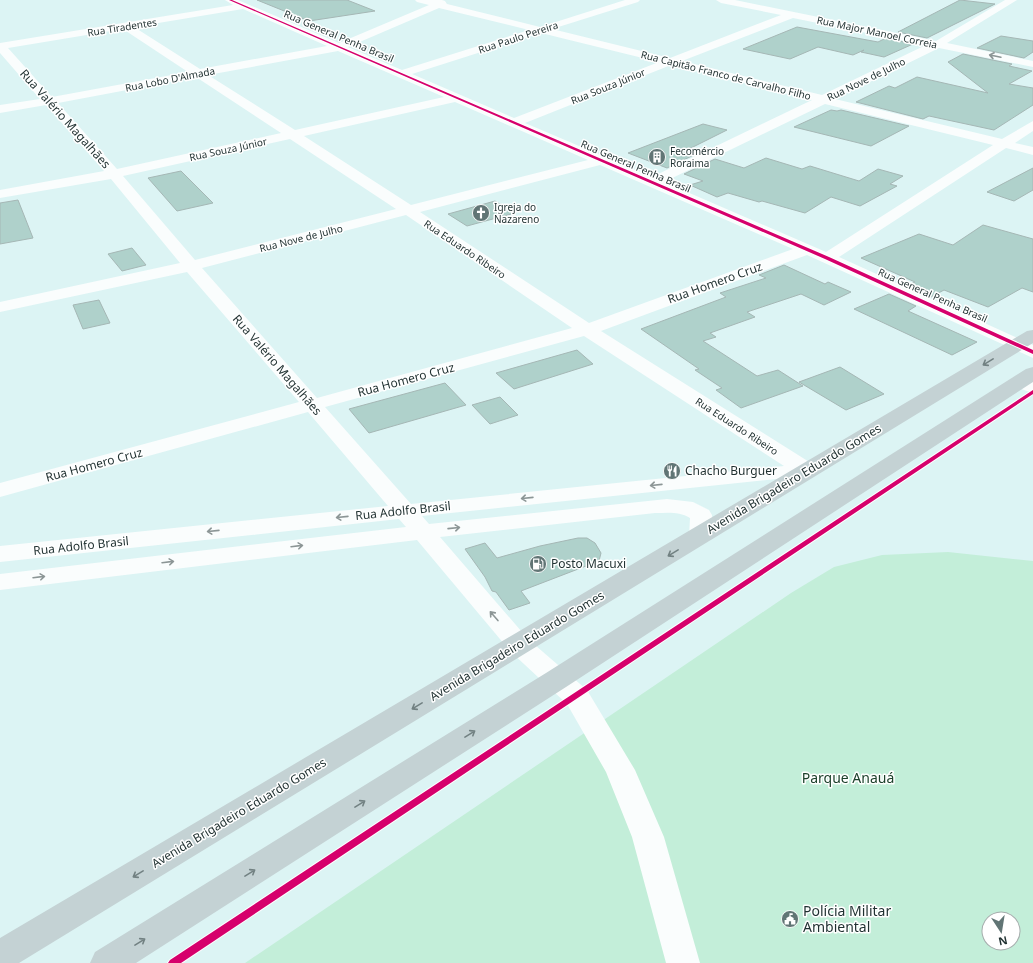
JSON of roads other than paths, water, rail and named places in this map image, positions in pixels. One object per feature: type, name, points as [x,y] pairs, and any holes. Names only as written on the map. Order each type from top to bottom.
[{"type":"main road","name":"Avenida Brigadeiro Eduardo Gomes","points":[[0,956],[701,536],[806,470],[1028,344]]},
{"type":"main road","points":[[107,963],[1028,381]]},
{"type":"street","name":"Rua General Penha Brasil","points":[[230,0],[806,250],[1028,344]]},
{"type":"street","name":"Rua Paulo Pereira","points":[[401,74],[635,0]]},
{"type":"street","name":"Rua Major Manoel Correia","points":[[721,0],[1033,64]]},
{"type":"street","name":"Rua Nove de Julho","points":[[652,183],[938,44],[1012,0]]},
{"type":"street","name":"Rua Capitão Franco de Carvalho Filho","points":[[432,1],[540,30],[1033,150]]},
{"type":"street","name":"Rua Lobo D'Almada","points":[[0,109],[198,73],[334,44],[432,1]]},
{"type":"street","name":"Rua Tiradentes","points":[[0,46],[244,6]]},
{"type":"street","name":"Rua Souza Júnior","points":[[513,123],[793,14]]},
{"type":"street","name":"Rua Eduardo Ribeiro","points":[[125,26],[408,210],[587,330],[806,470]]},
{"type":"street","name":"Rua Valério Magalhães","points":[[0,46],[114,174],[191,266],[405,511],[519,645],[576,697],[620,770],[648,837],[683,963]]},
{"type":"street","name":"Rua Souza Júnior","points":[[0,194],[114,174],[455,98]]},
{"type":"street","points":[[827,258],[1033,125]]},
{"type":"street","name":"Rua Nove de Julho","points":[[0,307],[191,266],[600,161]]},
{"type":"street","name":"Rua Homero Cruz","points":[[0,490],[587,330],[806,250]]},
{"type":"street","name":"Rua Adolfo Brasil","points":[[0,554],[806,470]]},
{"type":"street","name":"Rua Adolfo Brasil","points":[[0,582],[422,532],[670,506],[686,506],[702,515],[701,536]]},
{"type":"place","name":"Fecomércio Roraima","points":[[657,157]]},
{"type":"place","name":"Igreja do Nazareno","points":[[481,213]]},
{"type":"place","name":"Chacho Burguer","points":[[672,471]]},
{"type":"place","name":"Posto Macuxi","points":[[538,564]]},
{"type":"place","name":"Polícia Militar Ambiental","points":[[790,919]]},
{"type":"park label","name":"Parque Anauá","points":[[848,778]]}]
